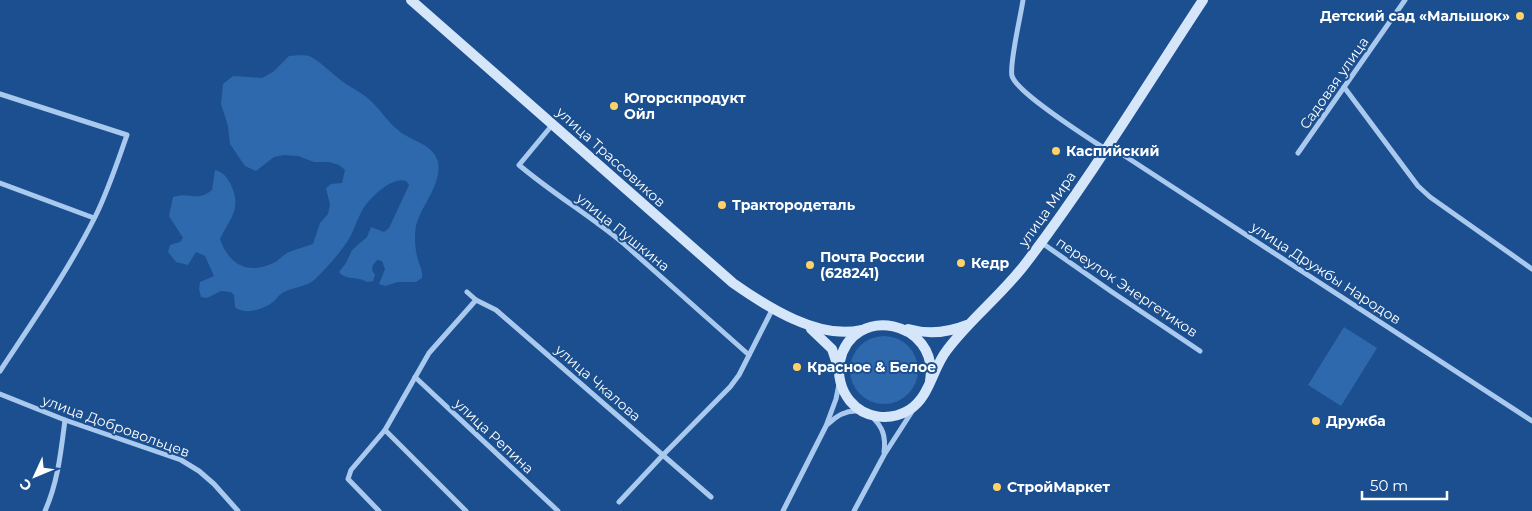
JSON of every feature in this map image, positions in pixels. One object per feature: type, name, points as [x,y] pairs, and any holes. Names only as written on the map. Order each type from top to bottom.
[{"type":"main road","name":"улица Трассовиков","points":[[411,0],[733,283],[757,299],[802,322]]},
{"type":"main road","name":"улица Мира","points":[[930,381],[941,358],[968,324],[1004,290],[1041,242],[1203,0]]},
{"type":"main road","points":[[802,322],[819,329],[840,332],[852,332],[884,325],[937,333],[968,324]]},
{"type":"main road","points":[[802,322],[832,349],[842,387],[853,404],[867,413],[884,417],[896,416],[910,410],[926,392],[930,381],[930,362],[924,347],[914,335],[897,326]]},
{"type":"main road","points":[[839,372],[841,356],[848,343],[856,335],[868,328]]},
{"type":"street","name":"улица Дружбы Народов","points":[[1023,0],[1012,69],[1015,82],[1030,96],[1106,147],[1532,421]]},
{"type":"street","name":"Садовая улица","points":[[1298,153],[1405,0]]},
{"type":"street","points":[[1344,87],[1418,186],[1430,197],[1532,270]]},
{"type":"street","points":[[0,94],[127,135],[110,182],[94,218],[68,264],[0,371]]},
{"type":"street","name":"улица Пушкина","points":[[553,124],[519,165],[542,184],[605,228],[750,355]]},
{"type":"street","points":[[0,183],[94,218]]},
{"type":"street","name":"переулок Энергетиков","points":[[1041,242],[1200,351]]},
{"type":"street","name":"улица Чкалова","points":[[467,292],[476,300],[496,310],[711,497]]},
{"type":"street","points":[[379,511],[348,479],[351,470],[386,430],[429,353],[476,300]]},
{"type":"street","points":[[619,502],[730,387],[739,375],[774,308]]},
{"type":"street","points":[[783,511],[826,426],[838,392],[839,372]]},
{"type":"street","name":"улица Репина","points":[[415,377],[558,511]]},
{"type":"street","name":"улица Добровольцев","points":[[0,394],[64,420],[181,460],[199,471],[214,484],[238,511]]},
{"type":"street","points":[[854,511],[884,455],[918,402]]},
{"type":"street","points":[[826,426],[833,419],[851,410],[867,413],[882,430],[885,444],[884,455]]},
{"type":"street","points":[[45,511],[58,471],[64,420]]},
{"type":"street","points":[[386,430],[466,511]]},
{"type":"shaded area","points":[[289,56],[306,56],[315,59],[342,81],[368,98],[398,130],[427,147],[436,156],[438,162],[437,179],[416,226],[416,247],[422,278],[416,282],[398,282],[385,286],[379,284],[385,269],[382,261],[377,260],[372,270],[375,275],[373,281],[367,282],[345,277],[339,272],[352,250],[367,237],[371,227],[384,232],[389,228],[409,185],[406,181],[400,180],[388,185],[369,201],[347,242],[312,282],[284,292],[273,302],[260,309],[239,310],[235,307],[234,295],[231,292],[221,291],[207,298],[201,297],[200,282],[214,276],[205,256],[196,252],[188,265],[176,262],[168,252],[170,245],[180,242],[183,238],[169,216],[173,197],[184,195],[202,196],[206,194],[212,190],[215,170],[227,178],[234,192],[234,213],[220,239],[228,255],[233,260],[246,267],[262,267],[273,263],[285,254],[313,244],[320,223],[328,214],[330,205],[326,188],[331,184],[342,183],[345,170],[339,165],[329,162],[314,162],[298,156],[284,155],[274,157],[256,171],[245,166],[230,144],[228,126],[221,104],[223,84],[233,76],[262,78],[273,72]]},
{"type":"shaded area","points":[[1344,327],[1377,348],[1341,406],[1308,385]]},
{"type":"shaded area","points":[[884,336],[897,339],[908,346],[915,357],[918,370],[915,383],[908,394],[897,401],[884,404],[871,401],[860,394],[853,383],[850,370],[853,357],[860,346],[871,339]]},
{"type":"place","name":"Детский сад «Малышок»","points":[[1520,16]]},
{"type":"place","name":"Югорскпродукт Ойл","points":[[614,106]]},
{"type":"place","name":"Каспийский","points":[[1056,151]]},
{"type":"place","name":"Трактородеталь","points":[[722,205]]},
{"type":"place","name":"Кедр","points":[[961,263]]},
{"type":"place","name":"Почта России (628241)","points":[[810,265]]},
{"type":"place","name":"Красное & Белое","points":[[797,367]]},
{"type":"place","name":"Дружба","points":[[1316,421]]},
{"type":"place","name":"СтройМаркет","points":[[997,487]]}]
